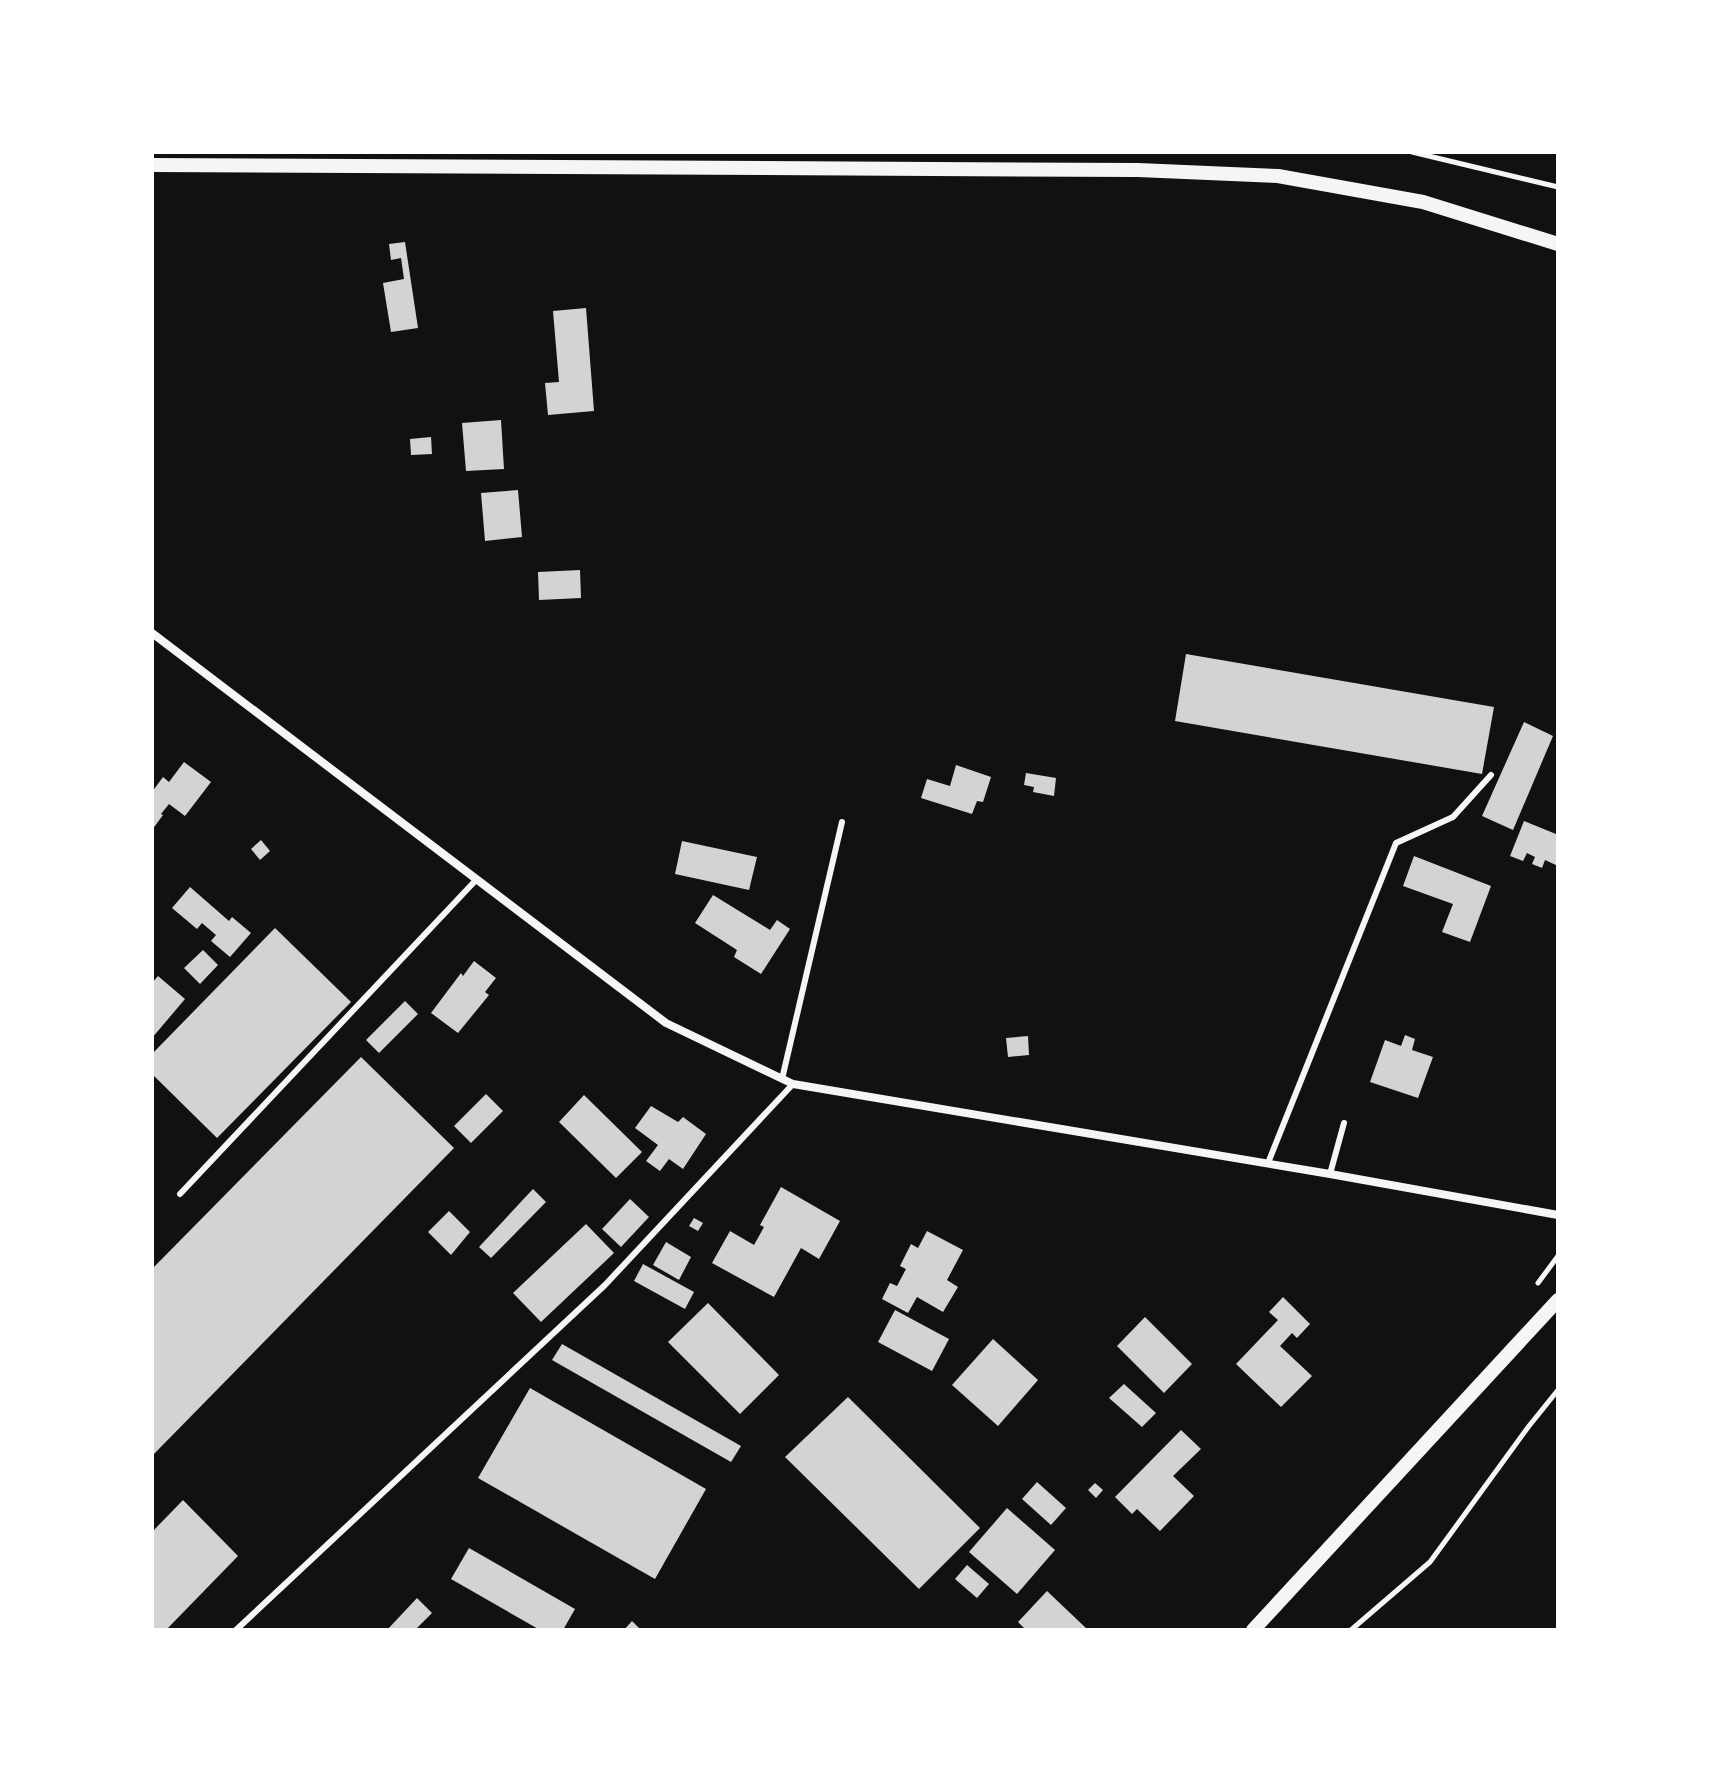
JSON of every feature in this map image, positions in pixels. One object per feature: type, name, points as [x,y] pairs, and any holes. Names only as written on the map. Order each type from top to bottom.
[{"type":"street","points":[[152,165],[1124,170],[1278,176],[1423,202],[1558,244]]},
{"type":"street","points":[[152,633],[666,1023],[793,1084],[1558,1215]]},
{"type":"street","points":[[1253,1630],[1558,1300]]},
{"type":"lane","points":[[1268,1163],[1396,843],[1453,817],[1491,775]]},
{"type":"lane","points":[[782,1079],[842,822]]},
{"type":"lane","points":[[180,1194],[476,880]]},
{"type":"lane","points":[[236,1630],[605,1285],[793,1084]]},
{"type":"lane","points":[[1330,1174],[1344,1123]]},
{"type":"path","points":[[1412,152],[1558,187]]},
{"type":"path","points":[[1351,1630],[1430,1562],[1558,1390]]},
{"type":"building","points":[[405,242],[418,328],[391,332],[383,283],[404,279],[401,258],[391,260],[389,244]]},
{"type":"building","points":[[586,308],[594,411],[548,415],[545,383],[559,382],[553,311]]},
{"type":"building","points":[[501,420],[504,469],[466,471],[462,423]]},
{"type":"building","points":[[431,437],[432,454],[411,455],[410,439]]},
{"type":"building","points":[[518,490],[522,537],[485,541],[481,493]]},
{"type":"building","points":[[580,570],[581,598],[539,600],[538,572]]},
{"type":"building","points":[[1186,654],[1494,707],[1482,774],[1175,721]]},
{"type":"building","points":[[1524,722],[1553,736],[1513,830],[1482,816]]},
{"type":"building","points":[[184,762],[211,782],[185,816],[169,804],[152,830],[152,792],[163,777],[169,782]]},
{"type":"building","points":[[956,765],[991,777],[983,802],[977,801],[972,814],[921,798],[927,779],[950,786]]},
{"type":"building","points":[[1026,773],[1056,778],[1054,796],[1033,792],[1034,787],[1024,785]]},
{"type":"building","points":[[1524,821],[1556,834],[1558,828],[1558,866],[1545,860],[1542,868],[1532,864],[1535,857],[1527,853],[1523,861],[1510,856]]},
{"type":"building","points":[[261,840],[270,851],[260,860],[251,849]]},
{"type":"building","points":[[682,841],[757,857],[749,890],[675,874]]},
{"type":"building","points":[[1414,856],[1491,886],[1470,942],[1442,932],[1453,904],[1403,886]]},
{"type":"building","points":[[190,887],[229,921],[232,917],[251,933],[230,957],[211,941],[216,935],[202,923],[197,929],[172,908]]},
{"type":"building","points":[[713,895],[770,930],[777,920],[790,929],[761,974],[734,957],[737,950],[695,923]]},
{"type":"building","points":[[275,928],[351,1002],[217,1138],[152,1074],[152,1054]]},
{"type":"building","points":[[203,950],[218,965],[200,984],[184,968]]},
{"type":"building","points":[[474,961],[496,978],[485,992],[489,995],[458,1033],[431,1013]]},
{"type":"building","points":[[158,976],[185,999],[152,1038],[152,983]]},
{"type":"building","points":[[405,1001],[418,1014],[379,1053],[366,1040]]},
{"type":"building","points":[[1405,1035],[1415,1039],[1412,1050],[1433,1057],[1418,1098],[1370,1082],[1385,1040],[1401,1046]]},
{"type":"building","points":[[1028,1036],[1029,1055],[1008,1057],[1006,1038]]},
{"type":"building","points":[[361,1057],[454,1148],[152,1456],[152,1269]]},
{"type":"building","points":[[486,1094],[503,1111],[471,1143],[454,1126]]},
{"type":"building","points":[[584,1095],[642,1152],[616,1178],[559,1122]]},
{"type":"building","points":[[651,1106],[678,1122],[683,1117],[706,1134],[683,1169],[669,1159],[660,1171],[646,1161],[658,1145],[635,1128]]},
{"type":"building","points":[[781,1187],[840,1221],[819,1259],[801,1248],[774,1297],[712,1263],[730,1231],[754,1245],[764,1227],[760,1225]]},
{"type":"building","points":[[533,1189],[546,1202],[491,1258],[479,1247]]},
{"type":"building","points":[[630,1199],[649,1217],[621,1247],[602,1229]]},
{"type":"building","points":[[449,1211],[470,1232],[451,1255],[428,1232]]},
{"type":"building","points":[[694,1218],[703,1223],[698,1231],[689,1226]]},
{"type":"building","points":[[586,1224],[614,1253],[541,1322],[513,1293]]},
{"type":"building","points":[[927,1231],[963,1250],[947,1280],[958,1287],[943,1312],[917,1297],[908,1313],[882,1299],[890,1283],[897,1286],[906,1269],[900,1266],[911,1244],[918,1248]]},
{"type":"building","points":[[666,1242],[691,1257],[679,1280],[653,1265]]},
{"type":"building","points":[[643,1264],[694,1292],[685,1309],[634,1281]]},
{"type":"building","points":[[1283,1297],[1310,1324],[1297,1338],[1292,1333],[1280,1346],[1312,1376],[1281,1407],[1236,1364],[1278,1320],[1269,1312]]},
{"type":"building","points":[[708,1303],[779,1375],[740,1414],[668,1342]]},
{"type":"building","points":[[895,1310],[949,1339],[932,1371],[878,1342]]},
{"type":"building","points":[[1145,1317],[1192,1364],[1164,1393],[1117,1346]]},
{"type":"building","points":[[993,1339],[1038,1380],[998,1426],[952,1385]]},
{"type":"building","points":[[562,1344],[741,1446],[731,1462],[552,1360]]},
{"type":"building","points":[[1124,1384],[1156,1413],[1142,1427],[1109,1398]]},
{"type":"building","points":[[530,1388],[706,1489],[655,1579],[478,1478]]},
{"type":"building","points":[[848,1397],[980,1528],[919,1589],[785,1457]]},
{"type":"building","points":[[1181,1430],[1201,1449],[1173,1476],[1194,1496],[1160,1531],[1137,1509],[1132,1514],[1115,1497]]},
{"type":"building","points":[[1037,1482],[1066,1508],[1051,1525],[1022,1499]]},
{"type":"building","points":[[1095,1483],[1103,1490],[1096,1498],[1088,1490]]},
{"type":"building","points":[[183,1500],[238,1556],[166,1630],[152,1630],[152,1532]]},
{"type":"building","points":[[1007,1508],[1055,1550],[1017,1594],[969,1552]]},
{"type":"building","points":[[469,1548],[575,1609],[563,1630],[540,1630],[451,1579]]},
{"type":"building","points":[[967,1565],[989,1584],[977,1598],[955,1579]]},
{"type":"building","points":[[1047,1591],[1088,1630],[1026,1630],[1018,1622]]},
{"type":"building","points":[[417,1598],[432,1613],[415,1630],[387,1630]]},
{"type":"building","points":[[632,1621],[641,1630],[624,1630]]}]
